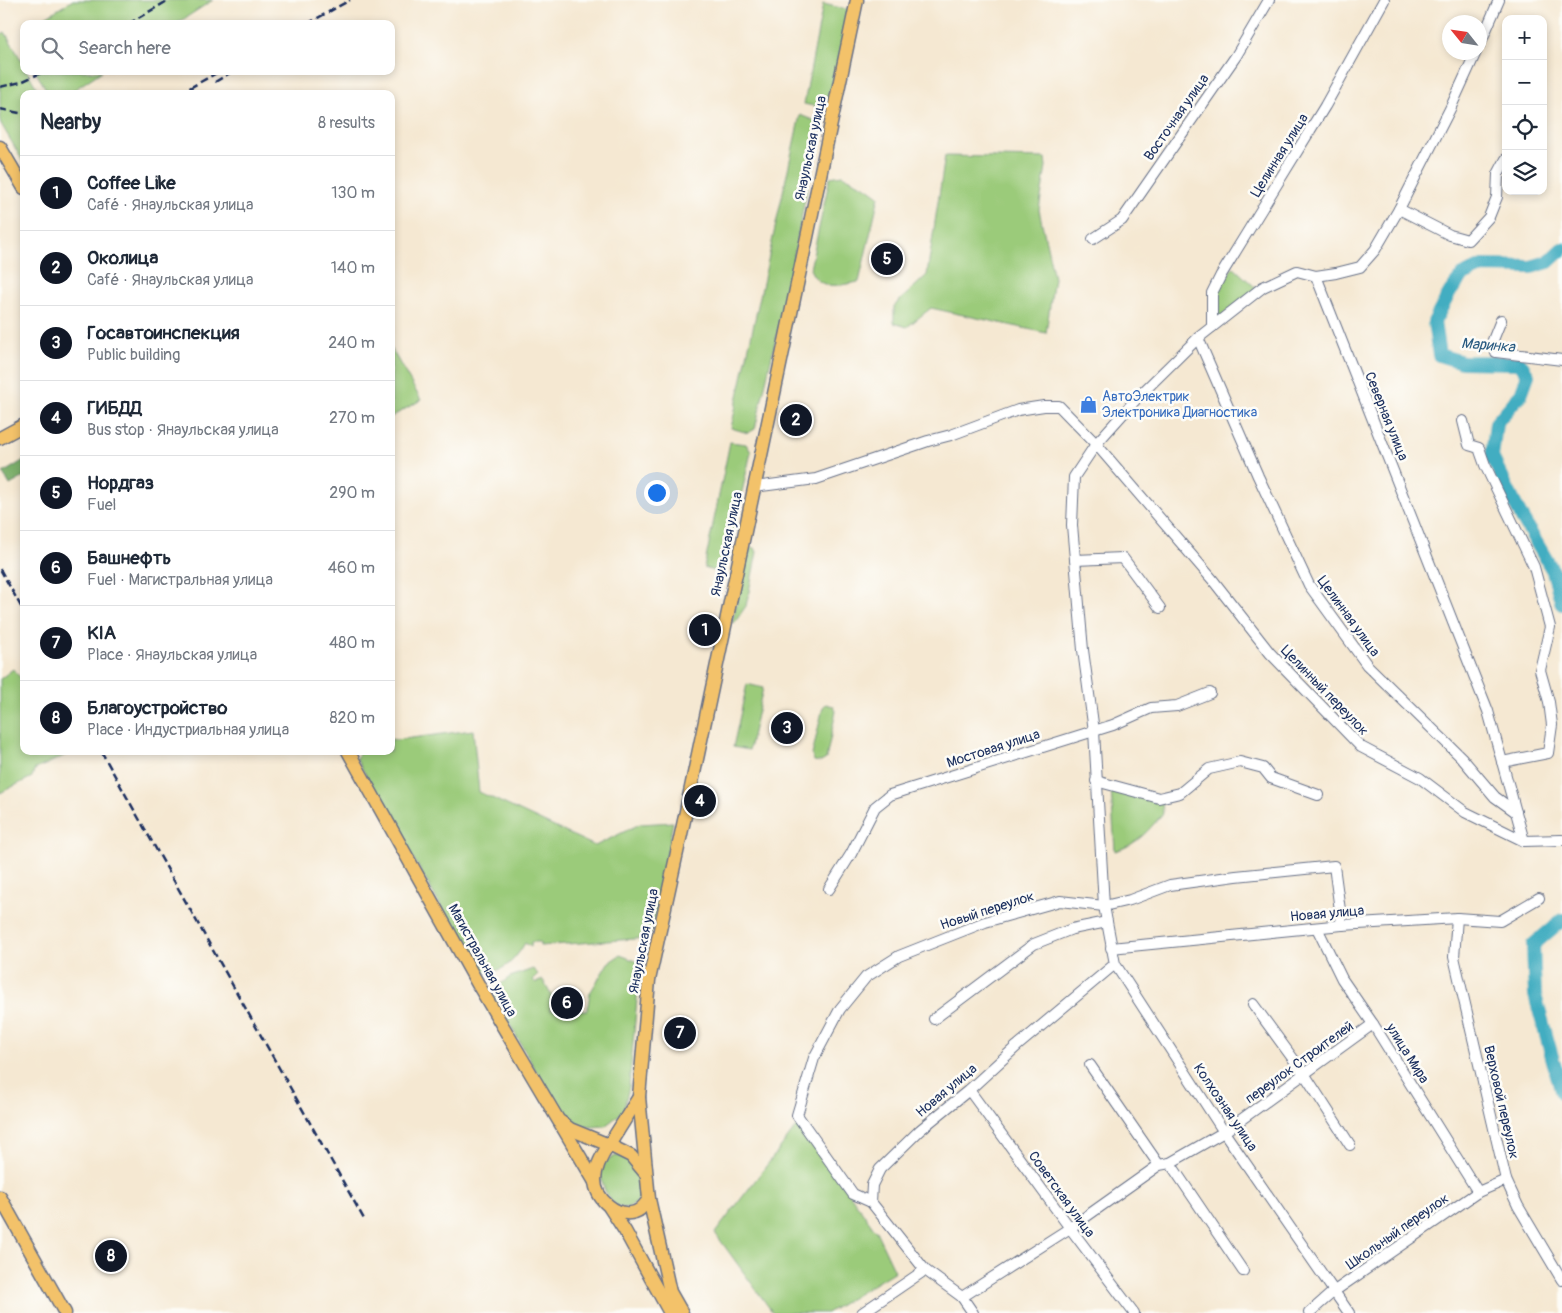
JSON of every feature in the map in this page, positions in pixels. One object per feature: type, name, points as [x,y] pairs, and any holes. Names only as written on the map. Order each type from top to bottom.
[{"type":"main road","name":"Янаульская улица","points":[[639,1097],[648,980],[685,816],[857,0]]},
{"type":"main road","points":[[0,147],[20,181]]},
{"type":"main road","points":[[0,438],[20,426]]},
{"type":"main road","name":"Магистральная улица","points":[[350,755],[479,986],[595,1182],[603,1199],[625,1230],[670,1313]]},
{"type":"main road","points":[[595,1182],[600,1160],[639,1097]]},
{"type":"main road","points":[[639,1097],[649,1199],[670,1292],[682,1313]]},
{"type":"main road","points":[[558,1120],[570,1129],[631,1156],[646,1174]]},
{"type":"main road","points":[[0,1198],[65,1313]]},
{"type":"main road","points":[[610,1208],[621,1213],[636,1212],[649,1199]]},
{"type":"street","name":"Восточная улица","points":[[1093,238],[1122,220],[1236,56],[1269,0]]},
{"type":"street","name":"Целинная улица","points":[[1212,327],[1212,293],[1221,275],[1325,106],[1384,0]]},
{"type":"street","points":[[1487,29],[1500,0]]},
{"type":"street","points":[[1316,276],[1360,267],[1375,250],[1399,209],[1450,109],[1472,60]]},
{"type":"street","points":[[1399,209],[1450,235],[1468,240],[1489,217],[1497,197],[1498,174],[1502,166]]},
{"type":"street","name":"Колхозная улица","points":[[1316,276],[1297,271],[1263,287],[1198,338],[1139,396],[1096,444],[1074,477],[1072,525],[1083,650],[1094,731],[1104,906],[1115,964],[1224,1132],[1349,1313]]},
{"type":"street","name":"Северная улица","points":[[1316,276],[1488,711],[1524,841]]},
{"type":"street","points":[[1501,320],[1493,340],[1496,352],[1562,360]]},
{"type":"street","name":"Целинная улица","points":[[1198,338],[1258,476],[1309,585],[1367,665],[1461,757],[1495,798],[1516,812]]},
{"type":"street","name":"Целинный переулок","points":[[754,487],[816,479],[951,435],[1001,415],[1044,406],[1060,406],[1126,478],[1212,580],[1270,653],[1361,747],[1420,778],[1465,812],[1524,841],[1562,840]]},
{"type":"street","points":[[1463,421],[1469,445],[1479,448],[1484,465],[1534,567],[1550,626],[1540,670],[1549,702],[1552,726],[1548,753],[1502,762]]},
{"type":"street","points":[[1075,560],[1123,558],[1160,608]]},
{"type":"street","name":"Мостовая улица","points":[[829,889],[851,854],[875,807],[890,795],[1113,725],[1151,708],[1177,706],[1210,693]]},
{"type":"street","points":[[1096,781],[1159,798],[1180,793],[1209,769],[1240,762],[1263,768],[1271,778],[1318,795]]},
{"type":"street","name":"Новый переулок","points":[[871,1202],[853,1194],[797,1115],[814,1058],[840,1009],[866,977],[898,956],[985,922],[1060,901],[1104,906],[1130,900],[1170,885],[1334,866],[1342,925]]},
{"type":"street","name":"Новая улица","points":[[1111,948],[1342,925],[1457,918],[1500,921],[1539,898]]},
{"type":"street","name":"Верховой переулок","points":[[1457,918],[1454,957],[1506,1180],[1518,1206],[1562,1280]]},
{"type":"street","points":[[934,1019],[1034,944],[1072,929],[1107,922]]},
{"type":"street","name":"улица Мира","points":[[1317,928],[1342,979],[1374,1024],[1478,1192]]},
{"type":"street","name":"Новая улица","points":[[871,1202],[872,1185],[880,1169],[920,1130],[1115,964]]},
{"type":"street","points":[[1253,1004],[1305,1075],[1350,1145]]},
{"type":"street","name":"переулок Строителей","points":[[1159,1164],[1170,1163],[1224,1132],[1374,1024]]},
{"type":"street","points":[[962,1297],[1070,1228],[1159,1164],[1090,1065]]},
{"type":"street","name":"Советская улица","points":[[969,1090],[1134,1313]]},
{"type":"street","points":[[1170,1163],[1243,1271]]},
{"type":"street","name":"Школьный переулок","points":[[1309,1313],[1333,1292],[1478,1192],[1506,1180]]},
{"type":"street","points":[[871,1202],[925,1270],[962,1297],[973,1313]]},
{"type":"street","points":[[862,1313],[925,1270]]},
{"type":"green space","points":[[73,0],[213,0],[182,20],[40,20]]},
{"type":"green space","points":[[823,4],[851,10],[832,110],[804,104]]},
{"type":"green space","points":[[5,32],[20,58],[20,75],[29,75],[38,90],[20,90],[20,156],[0,122],[0,35]]},
{"type":"green space","points":[[37,75],[96,75],[74,90],[47,90]]},
{"type":"green space","points":[[800,115],[820,123],[788,286],[755,429],[748,433],[731,428]]},
{"type":"green space","points":[[945,156],[1045,158],[1046,166],[1039,210],[1054,278],[1046,333],[931,308],[907,327],[894,323],[894,306],[927,275]]},
{"type":"green space","points":[[842,175],[868,188],[879,196],[859,282],[831,285],[819,281],[810,269],[830,177]]},
{"type":"green space","points":[[1233,267],[1256,288],[1215,321],[1217,291]]},
{"type":"green space","points":[[395,355],[421,400],[395,415]]},
{"type":"green space","points":[[730,442],[746,444],[751,452],[742,492],[734,499],[732,510],[735,525],[727,562],[719,572],[704,568]]},
{"type":"green space","points":[[20,462],[20,479],[10,485],[3,473]]},
{"type":"green space","points":[[749,547],[755,548],[757,552],[746,606],[735,622],[732,623]]},
{"type":"green space","points":[[13,669],[20,677],[20,755],[66,755],[34,770],[32,777],[0,793],[0,679]]},
{"type":"green space","points":[[747,684],[763,688],[749,750],[733,747]]},
{"type":"green space","points":[[826,704],[833,706],[836,711],[826,759],[821,762],[814,761],[812,755],[823,707]]},
{"type":"green space","points":[[473,730],[479,792],[595,846],[640,824],[673,822],[652,932],[647,938],[540,946],[540,942],[531,942],[531,947],[525,943],[512,961],[501,969],[479,973],[356,758],[358,755],[395,755],[396,740]]},
{"type":"green space","points":[[1111,789],[1162,802],[1163,813],[1148,831],[1136,841],[1123,849],[1115,851]]},
{"type":"green space","points":[[620,955],[636,961],[640,966],[629,1087],[623,1112],[605,1126],[576,1126],[562,1117],[495,998],[494,989],[510,977],[533,969],[538,974],[533,979],[535,983],[543,980],[551,995],[550,1010],[587,1010],[590,993],[608,963]]},
{"type":"green space","points":[[799,1123],[876,1231],[895,1271],[827,1313],[773,1313],[715,1233]]},
{"type":"green space","points":[[615,1156],[623,1157],[628,1161],[640,1182],[639,1198],[636,1203],[629,1207],[622,1208],[616,1205],[603,1186],[601,1171],[603,1165]]},
{"type":"waterway","name":"Маринка","points":[[1562,249],[1548,262],[1531,267],[1483,266],[1463,275],[1450,292],[1434,322],[1439,355],[1462,362],[1520,363],[1528,375],[1521,394],[1496,423],[1492,457],[1522,518],[1553,571],[1562,604]]},
{"type":"waterway","name":"Маринка","points":[[1562,920],[1533,945],[1535,995],[1562,1093]]},
{"type":"railway","points":[[135,20],[169,0]]},
{"type":"railway","points":[[314,20],[350,0]]},
{"type":"railway","points":[[0,87],[21,82],[36,75]]},
{"type":"railway","points":[[186,90],[213,75]]},
{"type":"railway","points":[[215,82],[226,75]]},
{"type":"railway","points":[[0,109],[20,113]]},
{"type":"railway","points":[[0,569],[20,605]]},
{"type":"railway","points":[[103,755],[364,1219]]},
{"type":"place","name":"Нордгаз","points":[[887,259]]},
{"type":"place","name":"АвтоЭлектрик Электроника Диагностика","points":[[1088,404]]},
{"type":"place","name":"Околица","points":[[796,420]]},
{"type":"place","name":"Coffee Like","points":[[705,630]]},
{"type":"place","name":"Госавтоинспекция","points":[[787,728]]},
{"type":"place","name":"ГИБДД","points":[[700,801]]},
{"type":"place","name":"Башнефть","points":[[567,1003]]},
{"type":"place","name":"KIA","points":[[680,1033]]},
{"type":"place","name":"Благоустройство","points":[[111,1256]]}]
